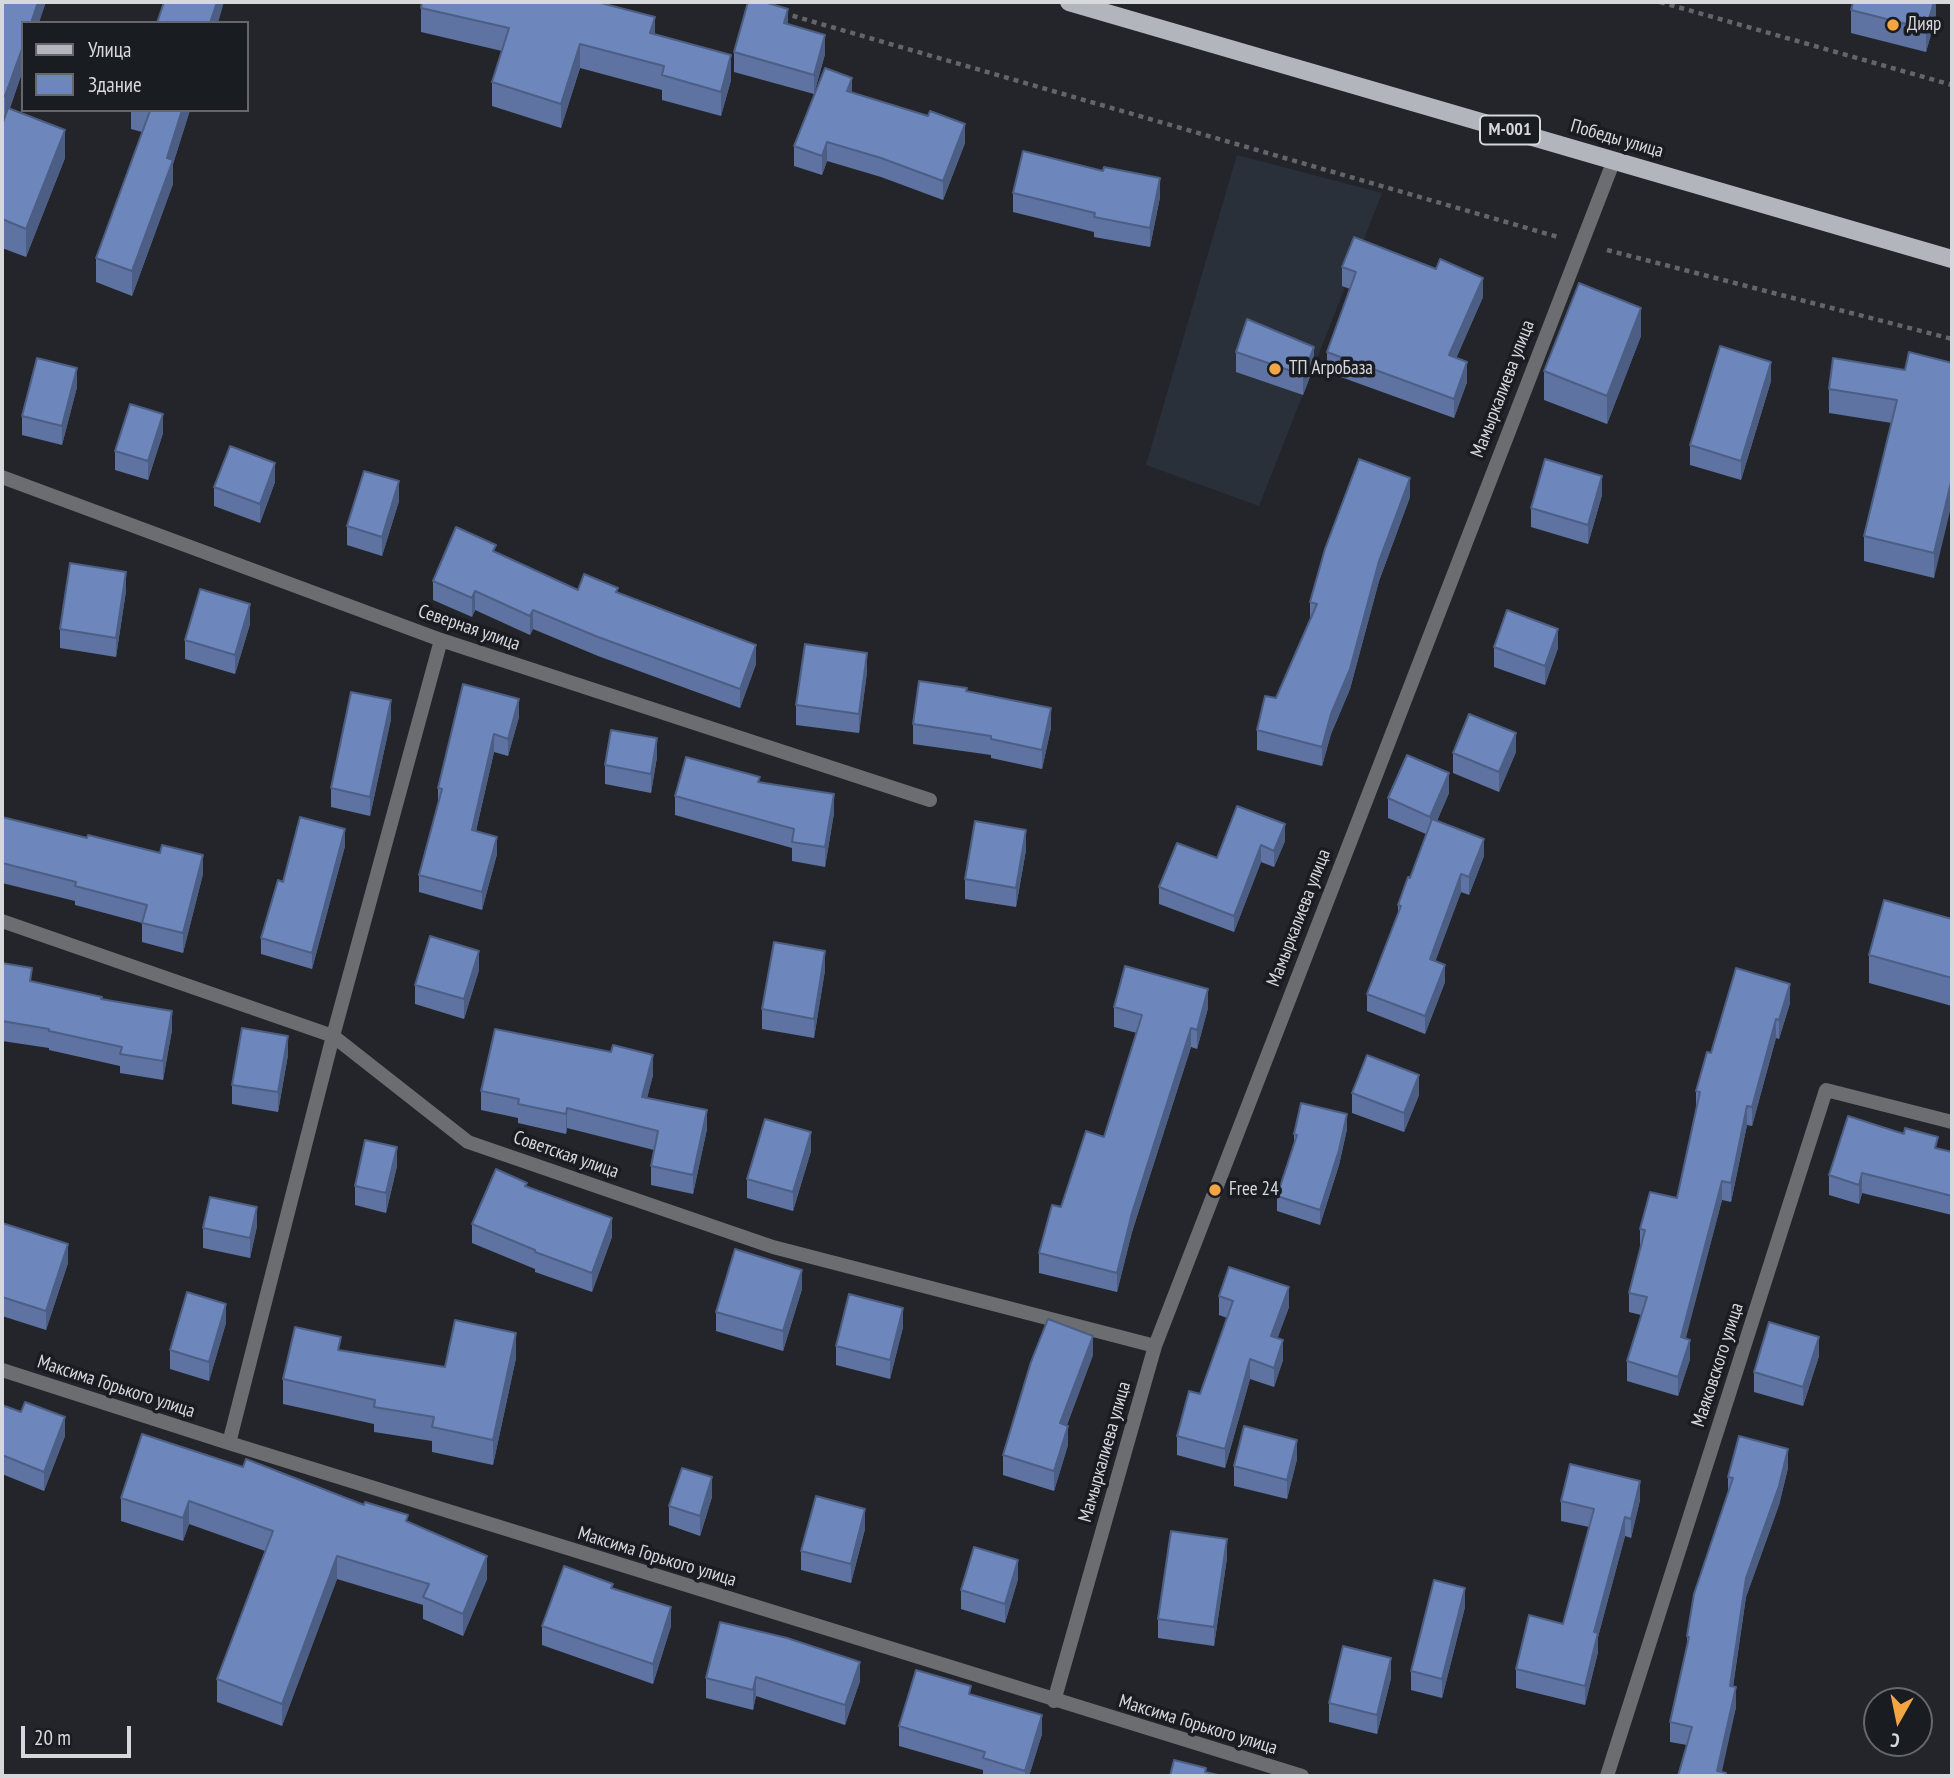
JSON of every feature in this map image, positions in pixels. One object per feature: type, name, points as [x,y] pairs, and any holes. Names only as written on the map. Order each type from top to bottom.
[{"type":"main road","name":"Победы улица","points":[[1069,2],[1952,259]]},
{"type":"street","name":"Мамыркалиева улица","points":[[1054,1701],[1155,1346],[1614,160]]},
{"type":"street","name":"Северная улица","points":[[2,477],[441,640],[930,800]]},
{"type":"street","points":[[229,1443],[333,1036],[441,640]]},
{"type":"street","name":"Советская улица","points":[[2,922],[333,1036],[468,1142],[773,1247],[1155,1346]]},
{"type":"street","name":"Маяковского улица","points":[[1607,1776],[1826,1090],[1952,1122]]},
{"type":"street","name":"Максима Горького улица","points":[[2,1370],[1054,1701],[1302,1776]]},
{"type":"path","points":[[1660,2],[1952,85]]},
{"type":"path","points":[[772,9],[1580,243],[1952,339]]},
{"type":"shaded area","points":[[1237,155],[1382,193],[1259,506],[1146,465]]},
{"type":"building","points":[[3,2],[38,2],[32,21],[21,21],[21,52],[5,96],[2,95]]},
{"type":"building","points":[[164,2],[217,2],[211,21],[158,21]]},
{"type":"building","points":[[422,2],[597,2],[655,17],[650,33],[731,55],[721,92],[662,75],[664,66],[580,44],[561,104],[492,82],[509,28],[421,8]]},
{"type":"building","points":[[748,2],[764,2],[788,9],[784,23],[825,35],[814,75],[734,52]]},
{"type":"building","points":[[1853,2],[1934,2],[1926,29],[1851,10]]},
{"type":"building","points":[[825,68],[852,78],[847,91],[928,116],[930,111],[965,124],[943,181],[827,142],[822,156],[794,146]]},
{"type":"building","points":[[8,108],[65,130],[26,229],[2,219],[2,125]]},
{"type":"building","points":[[150,112],[181,112],[167,158],[173,160],[132,271],[96,258]]},
{"type":"building","points":[[1023,151],[1103,171],[1104,167],[1160,178],[1150,228],[1094,217],[1095,213],[1013,193]]},
{"type":"building","points":[[1354,237],[1436,269],[1440,259],[1483,278],[1449,355],[1467,362],[1454,399],[1327,352],[1356,272],[1342,267]]},
{"type":"building","points":[[1579,283],[1641,308],[1607,396],[1544,371]]},
{"type":"building","points":[[1247,319],[1314,347],[1303,375],[1236,352]]},
{"type":"building","points":[[1720,346],[1771,362],[1741,461],[1690,445]]},
{"type":"building","points":[[1909,352],[1952,363],[1952,478],[1934,553],[1864,536],[1897,400],[1829,389],[1833,358],[1905,370]]},
{"type":"building","points":[[37,358],[77,368],[62,426],[22,416]]},
{"type":"building","points":[[130,404],[163,414],[148,461],[115,451]]},
{"type":"building","points":[[230,446],[275,463],[260,504],[214,487]]},
{"type":"building","points":[[1359,459],[1410,478],[1379,561],[1350,669],[1331,714],[1322,747],[1257,730],[1265,696],[1276,698],[1317,604],[1310,602],[1325,549]]},
{"type":"building","points":[[1545,459],[1602,476],[1588,525],[1531,508]]},
{"type":"building","points":[[364,471],[399,481],[382,537],[347,526]]},
{"type":"building","points":[[456,527],[496,545],[493,551],[578,590],[584,574],[618,588],[616,592],[756,645],[740,689],[533,610],[530,616],[475,591],[472,598],[433,581]]},
{"type":"building","points":[[70,563],[126,572],[116,638],[60,629]]},
{"type":"building","points":[[200,589],[250,604],[235,655],[185,640]]},
{"type":"building","points":[[1507,610],[1558,629],[1545,666],[1494,647]]},
{"type":"building","points":[[805,644],[867,653],[859,714],[796,705]]},
{"type":"building","points":[[919,681],[967,688],[966,691],[1051,708],[1042,750],[991,739],[991,736],[913,724]]},
{"type":"building","points":[[463,684],[519,699],[508,739],[494,734],[472,830],[497,837],[482,892],[419,875],[442,789],[438,788]]},
{"type":"building","points":[[351,692],[391,700],[370,797],[331,788]]},
{"type":"building","points":[[1469,714],[1516,733],[1499,772],[1453,753]]},
{"type":"building","points":[[611,730],[657,738],[651,774],[605,765]]},
{"type":"building","points":[[1407,755],[1449,773],[1430,817],[1388,798]]},
{"type":"building","points":[[686,757],[760,777],[758,782],[834,794],[825,847],[792,842],[794,829],[675,796]]},
{"type":"building","points":[[1237,806],[1285,824],[1274,851],[1261,845],[1234,916],[1159,887],[1177,843],[1217,858]]},
{"type":"building","points":[[2,817],[160,853],[162,845],[203,855],[183,933],[142,923],[147,905],[75,886],[76,882],[2,863]]},
{"type":"building","points":[[300,817],[345,829],[312,953],[261,938],[278,880],[283,882]]},
{"type":"building","points":[[1432,819],[1484,839],[1469,877],[1461,874],[1430,959],[1445,965],[1425,1016],[1367,994],[1401,906],[1398,905],[1408,877],[1410,878]]},
{"type":"building","points":[[975,821],[1026,830],[1016,888],[965,879]]},
{"type":"building","points":[[1884,900],[1952,919],[1952,978],[1869,955]]},
{"type":"building","points":[[430,936],[479,951],[464,999],[415,985]]},
{"type":"building","points":[[774,942],[825,951],[814,1019],[762,1009]]},
{"type":"building","points":[[2,963],[32,968],[30,981],[102,997],[101,999],[172,1011],[163,1061],[120,1054],[122,1047],[49,1029],[2,1021]]},
{"type":"building","points":[[1125,966],[1208,989],[1197,1030],[1191,1028],[1132,1213],[1117,1273],[1039,1253],[1052,1205],[1061,1207],[1086,1131],[1104,1137],[1142,1015],[1114,1007]]},
{"type":"building","points":[[1736,968],[1790,984],[1779,1020],[1776,1019],[1752,1107],[1747,1106],[1731,1183],[1722,1181],[1681,1337],[1690,1340],[1678,1377],[1627,1361],[1647,1297],[1629,1293],[1645,1230],[1640,1229],[1650,1192],[1677,1198],[1700,1092],[1696,1091],[1707,1052],[1711,1053]]},
{"type":"building","points":[[242,1028],[288,1036],[278,1092],[232,1085]]},
{"type":"building","points":[[495,1029],[611,1052],[613,1045],[653,1055],[642,1097],[707,1110],[693,1175],[651,1166],[658,1131],[567,1108],[566,1114],[518,1104],[519,1099],[481,1091]]},
{"type":"building","points":[[1367,1055],[1419,1075],[1404,1113],[1352,1093]]},
{"type":"building","points":[[1301,1103],[1347,1114],[1320,1210],[1277,1196],[1297,1135],[1294,1134]]},
{"type":"building","points":[[1848,1116],[1904,1134],[1905,1128],[1938,1137],[1935,1148],[1952,1152],[1952,1196],[1862,1173],[1859,1185],[1829,1175]]},
{"type":"building","points":[[765,1119],[811,1132],[793,1192],[747,1179]]},
{"type":"building","points":[[365,1140],[397,1147],[386,1193],[355,1186]]},
{"type":"building","points":[[496,1169],[527,1183],[525,1186],[612,1218],[592,1273],[535,1252],[472,1224]]},
{"type":"building","points":[[210,1197],[257,1207],[250,1238],[203,1228]]},
{"type":"building","points":[[2,1223],[68,1244],[46,1311],[2,1297]]},
{"type":"building","points":[[735,1249],[802,1270],[783,1331],[716,1312]]},
{"type":"building","points":[[1229,1267],[1289,1287],[1271,1336],[1283,1340],[1274,1368],[1250,1359],[1225,1449],[1177,1436],[1189,1391],[1200,1394],[1233,1301],[1219,1296]]},
{"type":"building","points":[[187,1292],[226,1304],[209,1362],[170,1350]]},
{"type":"building","points":[[849,1294],[903,1308],[890,1360],[836,1346]]},
{"type":"building","points":[[1048,1319],[1093,1336],[1060,1423],[1068,1426],[1054,1471],[1003,1455],[1031,1362]]},
{"type":"building","points":[[455,1320],[516,1333],[493,1440],[432,1427],[434,1417],[374,1407],[375,1400],[283,1379],[295,1327],[341,1337],[338,1350],[445,1367]]},
{"type":"building","points":[[1769,1322],[1819,1337],[1803,1387],[1754,1372]]},
{"type":"building","points":[[25,1402],[65,1417],[44,1472],[2,1455],[2,1405],[21,1412]]},
{"type":"building","points":[[1244,1426],[1297,1440],[1287,1480],[1234,1466]]},
{"type":"building","points":[[142,1434],[243,1467],[246,1459],[364,1505],[365,1502],[408,1515],[406,1521],[487,1556],[463,1614],[423,1597],[429,1584],[337,1556],[282,1704],[217,1679],[273,1531],[189,1501],[183,1518],[121,1498]]},
{"type":"building","points":[[1739,1436],[1788,1449],[1779,1486],[1746,1578],[1730,1686],[1736,1687],[1717,1771],[1726,1773],[1725,1776],[1678,1776],[1692,1727],[1670,1722],[1689,1637],[1687,1636],[1694,1594],[1733,1478],[1728,1477]]},
{"type":"building","points":[[1570,1464],[1640,1481],[1631,1519],[1625,1517],[1594,1632],[1598,1633],[1585,1686],[1516,1669],[1529,1615],[1563,1624],[1594,1509],[1561,1501]]},
{"type":"building","points":[[682,1468],[712,1477],[700,1516],[669,1506]]},
{"type":"building","points":[[816,1496],[865,1509],[851,1564],[801,1551]]},
{"type":"building","points":[[1171,1531],[1227,1539],[1214,1627],[1158,1619]]},
{"type":"building","points":[[974,1547],[1018,1560],[1005,1604],[961,1590]]},
{"type":"building","points":[[564,1566],[613,1584],[611,1588],[671,1607],[653,1664],[542,1626]]},
{"type":"building","points":[[1434,1580],[1465,1588],[1442,1679],[1411,1671]]},
{"type":"building","points":[[720,1622],[787,1638],[860,1662],[845,1705],[756,1677],[753,1690],[706,1678]]},
{"type":"building","points":[[1343,1646],[1391,1658],[1377,1715],[1329,1703]]},
{"type":"building","points":[[916,1670],[971,1686],[969,1694],[1042,1715],[1025,1771],[983,1758],[985,1752],[899,1726]]},
{"type":"building","points":[[1174,1760],[1206,1768],[1205,1772],[1222,1776],[1170,1776]]},
{"type":"place","name":"Дияр","points":[[1893,25]]},
{"type":"place","name":"ТП АгроБаза","points":[[1275,369]]},
{"type":"place","name":"Free 24","points":[[1215,1190]]}]
